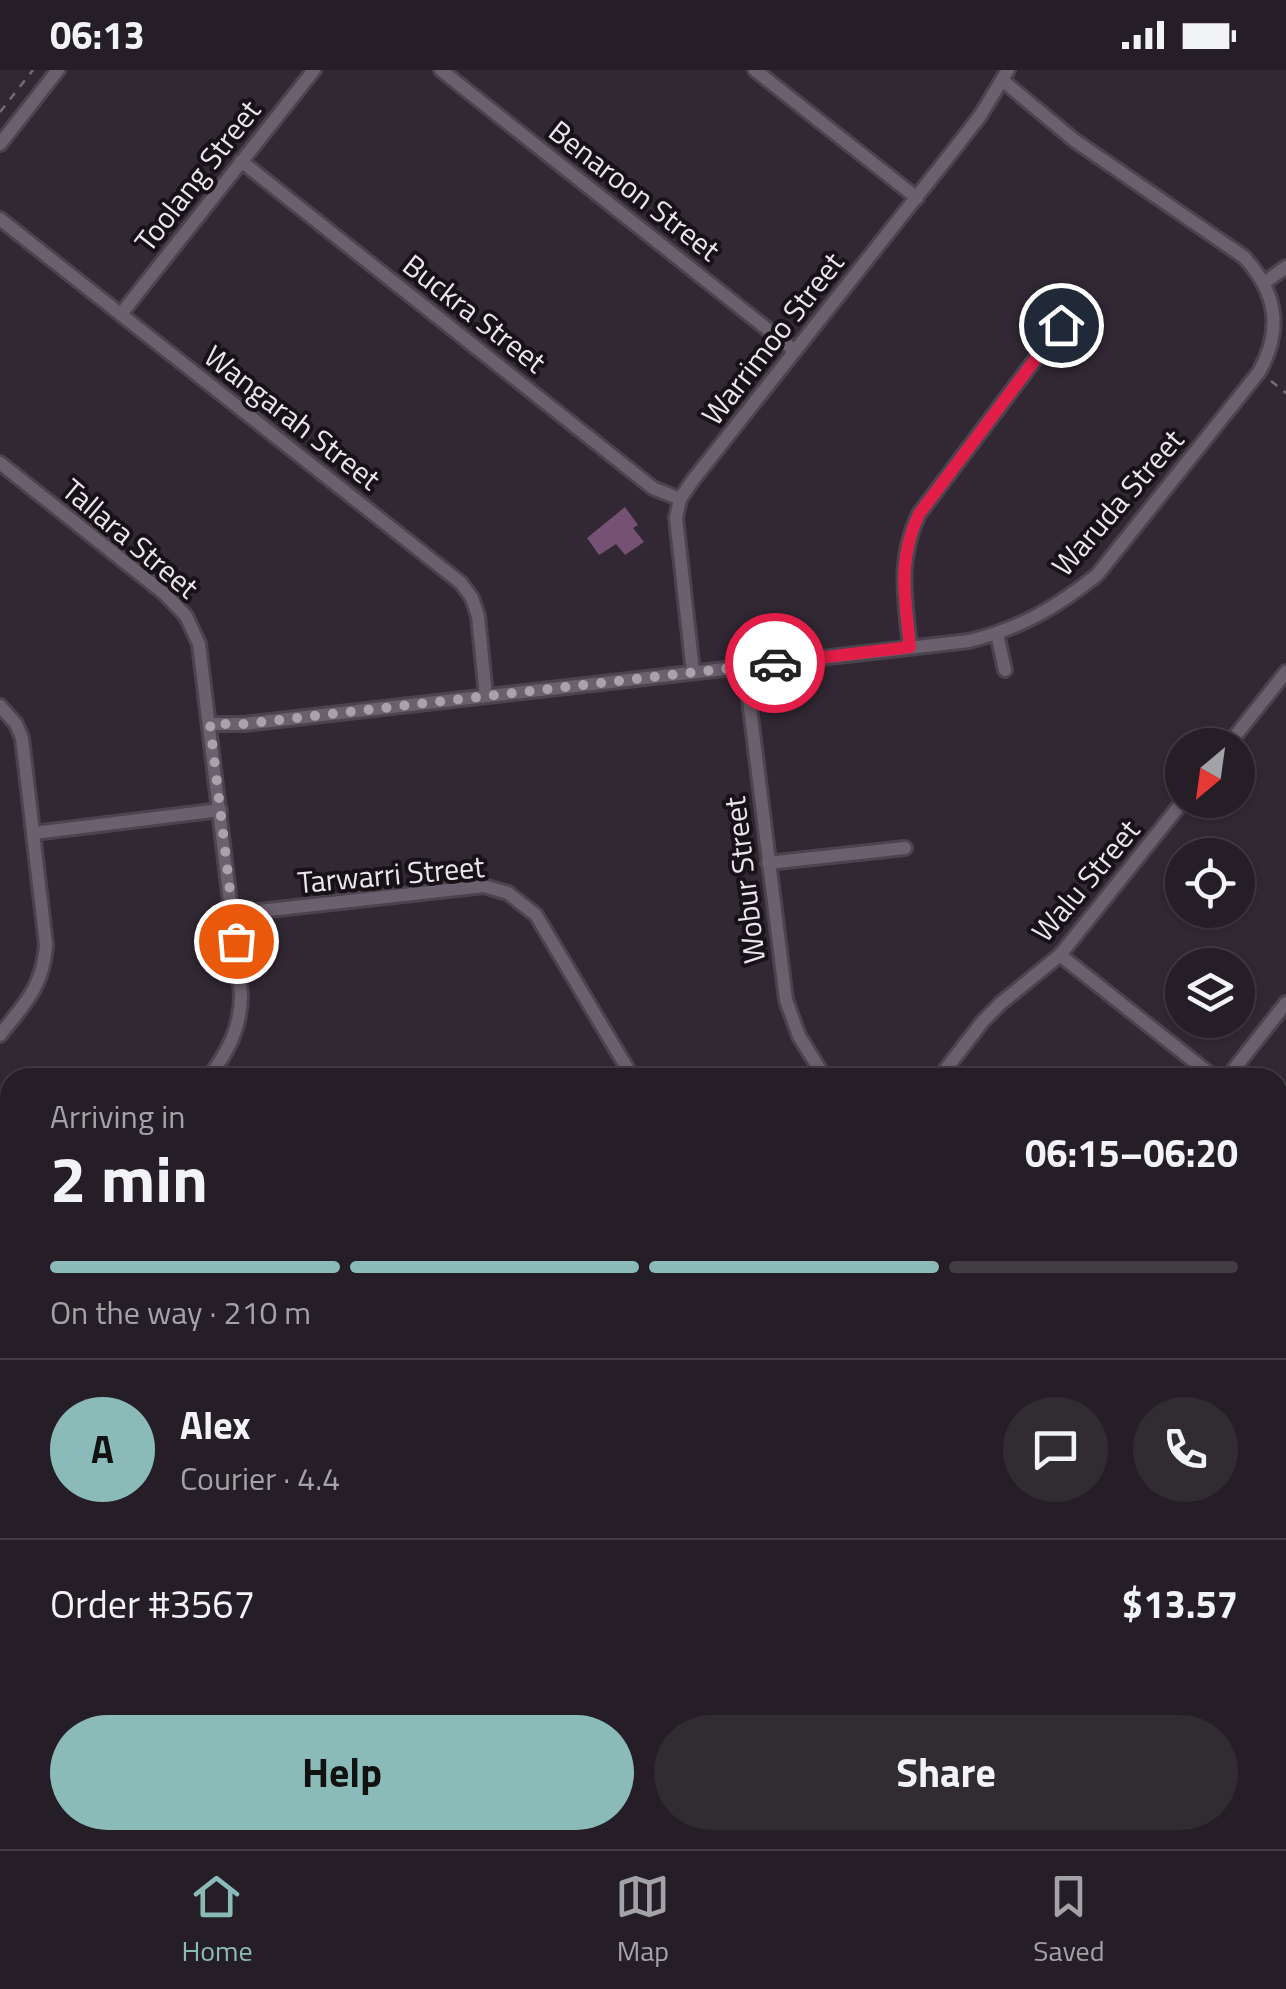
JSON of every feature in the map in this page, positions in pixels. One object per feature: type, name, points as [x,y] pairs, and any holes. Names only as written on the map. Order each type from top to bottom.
[{"type":"street","points":[[0,144],[58,70]]},
{"type":"street","name":"Toolang Street","points":[[120,314],[314,70]]},
{"type":"street","name":"Benaroon Street","points":[[441,70],[795,351]]},
{"type":"street","points":[[754,70],[917,198]]},
{"type":"street","points":[[1005,75],[1074,140],[1244,257],[1264,282],[1286,267]]},
{"type":"street","name":"Warrimoo Street","points":[[680,499],[980,116],[1005,75]]},
{"type":"street","name":"Buckra Street","points":[[241,161],[653,488],[680,499]]},
{"type":"street","name":"Wangarah Street","points":[[0,219],[461,583],[478,616],[486,696]]},
{"type":"street","name":"Waruda Street","points":[[210,724],[244,724],[969,641],[997,634],[1066,600],[1097,575],[1259,372],[1272,342],[1274,321],[1272,301],[1264,282]]},
{"type":"street","points":[[910,647],[903,575],[910,532],[919,514],[1061,325]]},
{"type":"street","name":"Tallara Street","points":[[0,463],[178,606],[199,644],[241,1006],[235,1034],[215,1068]]},
{"type":"street","points":[[680,499],[676,518],[693,672]]},
{"type":"street","points":[[997,634],[1005,670]]},
{"type":"street","name":"Wobur Street","points":[[745,666],[786,1000],[799,1036],[817,1068]]},
{"type":"street","points":[[1242,728],[1286,672]]},
{"type":"street","points":[[0,706],[22,738],[46,945],[41,978],[0,1035]]},
{"type":"street","points":[[34,833],[220,810]]},
{"type":"street","name":"Walu Street","points":[[948,1068],[992,1012],[1060,955],[1170,818]]},
{"type":"street","points":[[768,862],[905,848]]},
{"type":"street","name":"Tarwarri Street","points":[[233,914],[484,886],[508,893],[536,915],[627,1068]]},
{"type":"street","points":[[1060,955],[1202,1068]]},
{"type":"street","points":[[1234,1068],[1286,1003]]},
{"type":"path","points":[[0,112],[34,70]]},
{"type":"path","points":[[1259,372],[1286,393]]},
{"type":"building","points":[[625,507],[644,542],[625,555],[616,544],[599,555],[587,538]]},
{"type":"way so far","points":[[236,941],[210,724],[244,724],[775,663]]},
{"type":"route","points":[[775,663],[910,647],[903,575],[910,532],[919,514],[1061,325]]}]
